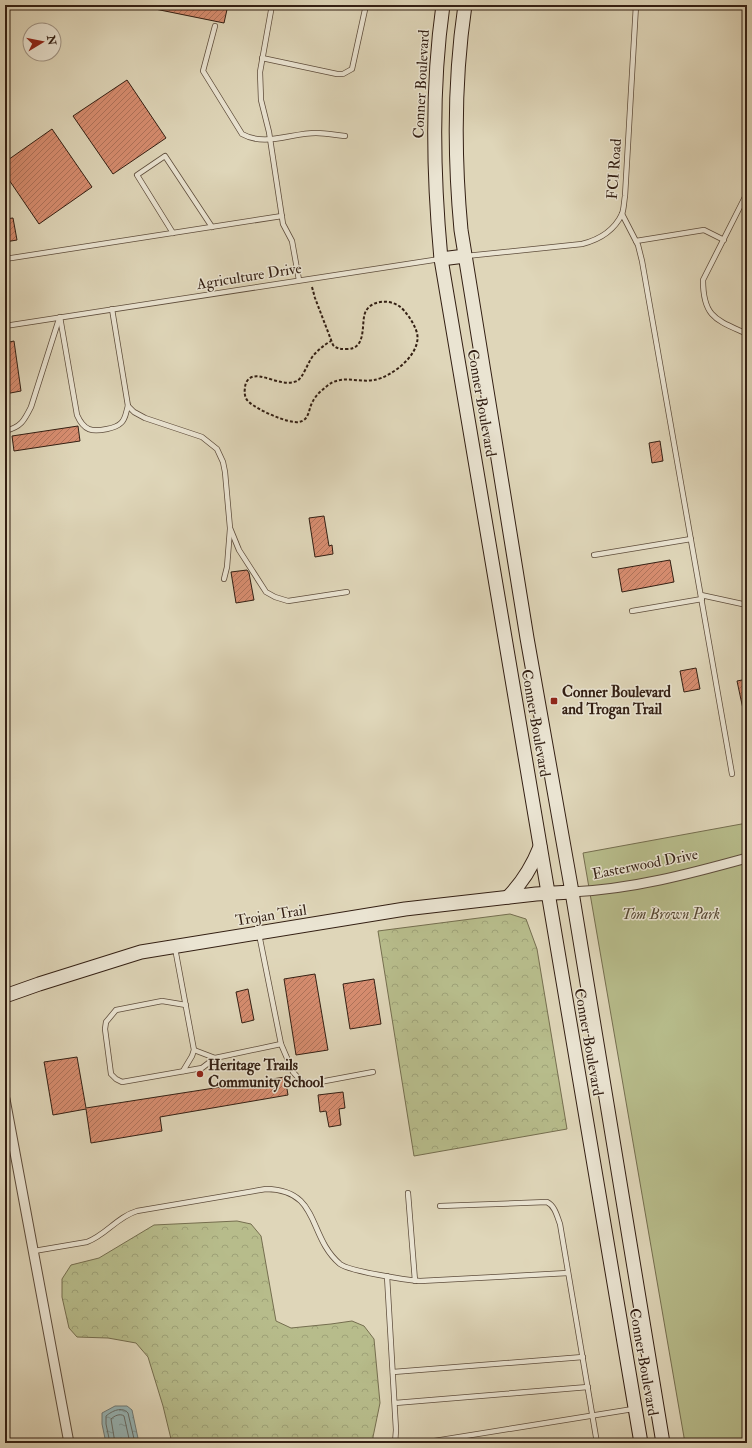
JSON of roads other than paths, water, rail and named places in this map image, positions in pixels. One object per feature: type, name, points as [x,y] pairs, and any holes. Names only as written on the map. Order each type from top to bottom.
[{"type":"main road","name":"Conner Boulevard","points":[[442,5],[436,68],[434,123],[436,205],[441,259],[641,1443]]},
{"type":"main road","name":"Conner Boulevard","points":[[465,5],[461,33],[457,94],[456,149],[457,190],[461,230],[663,1443]]},
{"type":"main road","points":[[441,259],[465,256]]},
{"type":"main road","points":[[508,897],[524,880],[540,847]]},
{"type":"main road","name":"Easterwood Drive","points":[[548,893],[572,892]]},
{"type":"main road","name":"Trojan Trail","points":[[5,996],[141,952],[405,909],[548,893]]},
{"type":"main road","points":[[635,1409],[657,1404]]},
{"type":"street","name":"Easterwood Drive","points":[[572,892],[626,887],[673,878],[747,858]]},
{"type":"street","points":[[5,1099],[69,1443]]},
{"type":"lane","points":[[272,5],[260,72],[260,100],[270,139],[283,224],[292,241],[299,280]]},
{"type":"lane","points":[[262,58],[337,74],[349,72],[352,69],[366,5]]},
{"type":"lane","name":"FCI Road","points":[[465,256],[582,244],[595,240],[605,234],[612,228],[622,214],[625,196],[636,5]]},
{"type":"lane","points":[[741,5],[747,9]]},
{"type":"lane","points":[[215,26],[204,71],[242,134],[251,139],[270,139],[315,133],[345,136]]},
{"type":"lane","points":[[173,233],[137,175],[165,156],[212,227]]},
{"type":"lane","points":[[747,193],[703,280],[705,302],[716,319],[747,334]]},
{"type":"lane","points":[[622,214],[636,241],[642,261],[732,774]]},
{"type":"lane","points":[[5,258],[282,216]]},
{"type":"lane","points":[[636,241],[704,230],[724,240]]},
{"type":"lane","name":"Agriculture Drive","points":[[5,326],[441,259]]},
{"type":"lane","points":[[60,317],[77,415],[80,422],[92,431],[115,427],[122,423],[128,406],[112,309]]},
{"type":"lane","points":[[5,431],[19,426],[31,407],[60,317]]},
{"type":"lane","points":[[128,406],[134,412],[145,418],[202,437],[217,449],[223,462],[225,472],[230,528],[227,567],[224,579]]},
{"type":"lane","points":[[230,528],[239,550],[266,592],[275,597],[288,601],[347,592]]},
{"type":"lane","points":[[594,555],[691,538]]},
{"type":"lane","points":[[632,611],[701,597],[747,605]]},
{"type":"lane","points":[[259,933],[281,1044],[294,1072],[300,1081],[309,1084],[373,1072]]},
{"type":"lane","points":[[175,946],[194,1050],[183,1071]]},
{"type":"lane","points":[[186,1005],[162,1001],[116,1010],[106,1022],[105,1028],[111,1074],[116,1080],[122,1082],[202,1068],[215,1058],[281,1044]]},
{"type":"lane","points":[[194,1050],[215,1058]]},
{"type":"lane","points":[[34,1252],[92,1240],[99,1237],[124,1216],[137,1211],[266,1189],[275,1189],[290,1193],[303,1202],[310,1212],[322,1243],[341,1265],[356,1270],[420,1282],[568,1273]]},
{"type":"lane","points":[[408,1193],[414,1281]]},
{"type":"lane","points":[[440,1206],[547,1202],[551,1204],[560,1224],[597,1443]]},
{"type":"lane","points":[[387,1276],[395,1403],[395,1443]]},
{"type":"lane","points":[[393,1372],[583,1357]]},
{"type":"lane","points":[[395,1403],[588,1387]]},
{"type":"lane","points":[[422,1443],[635,1409]]},
{"type":"water","points":[[115,1406],[127,1406],[132,1410],[139,1443],[106,1443],[102,1424],[102,1413]]},
{"type":"place","name":"Conner Boulevard and Trogan Trail","points":[[554,701]]},
{"type":"place","name":"Heritage Trails Community School","points":[[200,1074]]},
{"type":"park label","name":"Tom Brown Park","points":[[671,914]]}]
